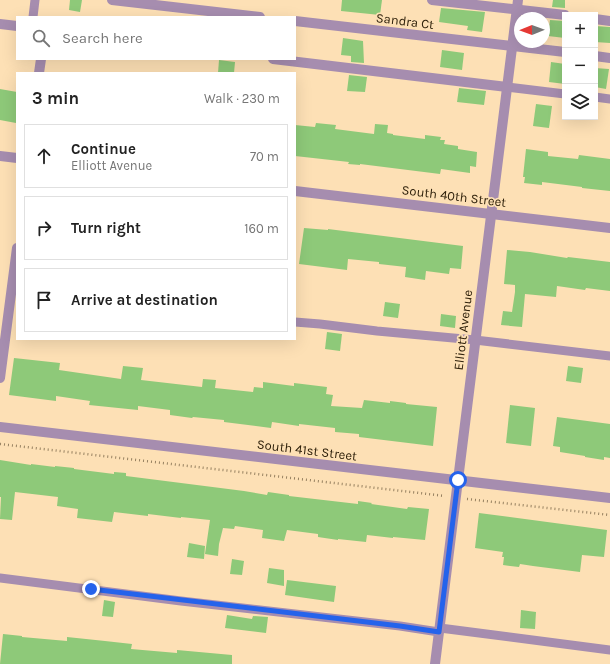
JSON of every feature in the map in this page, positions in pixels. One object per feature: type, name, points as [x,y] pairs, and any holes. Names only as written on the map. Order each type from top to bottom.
[{"type":"street","points":[[112,0],[251,16]]},
{"type":"street","points":[[432,0],[518,5],[562,14]]},
{"type":"street","name":"Elliott Avenue","points":[[435,664],[518,5]]},
{"type":"street","points":[[598,19],[610,20]]},
{"type":"street","name":"Sandra Ct","points":[[296,21],[562,52]]},
{"type":"street","points":[[0,24],[16,26]]},
{"type":"street","points":[[598,56],[610,58]]},
{"type":"street","points":[[39,72],[41,60]]},
{"type":"street","points":[[281,60],[507,87]]},
{"type":"street","points":[[0,156],[16,158]]},
{"type":"street","name":"South 40th Street","points":[[296,191],[610,228]]},
{"type":"street","points":[[0,378],[14,288],[16,261]]},
{"type":"street","name":"South 41st Street","points":[[0,427],[610,498]]},
{"type":"lane","points":[[33,16],[35,0]]},
{"type":"lane","points":[[507,87],[562,94]]},
{"type":"lane","points":[[598,97],[610,99]]},
{"type":"lane","points":[[296,322],[475,340],[610,356]]},
{"type":"lane","points":[[0,578],[181,601],[610,650]]},
{"type":"path","points":[[0,444],[610,515]]},
{"type":"building","points":[[70,0],[82,0],[80,12],[69,10]]},
{"type":"building","points":[[342,0],[382,0],[380,15],[341,11]]},
{"type":"building","points":[[553,0],[565,0],[565,8],[552,7]]},
{"type":"building","points":[[441,8],[485,12],[482,32],[467,30],[468,26],[439,22]]},
{"type":"building","points":[[550,20],[562,21],[562,38],[550,36]]},
{"type":"building","points":[[598,26],[610,27],[610,43],[598,42]]},
{"type":"building","points":[[343,38],[363,41],[364,63],[351,62],[351,56],[341,55]]},
{"type":"building","points":[[442,50],[464,53],[462,70],[440,67]]},
{"type":"building","points":[[219,60],[235,62],[234,72],[218,72]]},
{"type":"building","points":[[551,62],[562,64],[562,84],[549,82]]},
{"type":"building","points":[[598,68],[609,69],[606,89],[598,88]]},
{"type":"building","points":[[349,75],[367,77],[365,92],[347,91]]},
{"type":"building","points":[[459,88],[486,91],[484,105],[457,102]]},
{"type":"building","points":[[0,89],[16,92],[16,123],[0,120]]},
{"type":"building","points":[[536,104],[552,106],[549,128],[533,126]]},
{"type":"building","points":[[316,123],[336,125],[335,129],[374,134],[375,124],[388,125],[387,133],[393,135],[425,139],[425,135],[441,137],[440,140],[445,140],[444,144],[458,146],[458,149],[477,152],[476,167],[470,166],[470,173],[441,169],[440,174],[360,164],[348,164],[349,162],[296,156],[296,125],[315,127]]},
{"type":"building","points":[[526,149],[548,152],[548,156],[578,159],[579,155],[610,159],[610,191],[542,182],[542,185],[524,183],[525,177],[523,177]]},
{"type":"building","points":[[304,228],[328,229],[463,246],[461,269],[450,268],[449,274],[426,271],[425,280],[405,277],[406,267],[379,264],[379,262],[348,259],[347,270],[299,264]]},
{"type":"building","points":[[507,250],[610,262],[610,291],[586,288],[585,290],[557,286],[556,297],[525,294],[522,327],[501,325],[503,311],[512,312],[515,292],[515,285],[504,284]]},
{"type":"building","points":[[385,302],[400,304],[398,318],[383,316]]},
{"type":"building","points":[[441,314],[456,316],[455,328],[440,326]]},
{"type":"building","points":[[327,332],[342,334],[340,351],[325,349]]},
{"type":"building","points":[[14,358],[60,363],[59,370],[121,379],[123,366],[143,368],[141,380],[202,387],[203,379],[216,380],[215,388],[253,392],[254,387],[263,388],[263,382],[294,386],[294,383],[327,387],[326,394],[333,395],[331,406],[362,408],[364,400],[390,403],[390,401],[437,407],[433,446],[359,437],[359,434],[335,432],[335,428],[299,424],[299,426],[272,422],[271,428],[224,422],[224,420],[170,415],[170,410],[138,406],[138,410],[89,405],[90,401],[56,396],[56,401],[9,395]]},
{"type":"building","points":[[568,366],[583,368],[581,383],[566,381]]},
{"type":"building","points":[[510,405],[535,408],[531,446],[506,443]]},
{"type":"building","points":[[557,417],[610,424],[610,458],[604,457],[604,460],[560,452],[560,447],[553,446]]},
{"type":"building","points":[[0,460],[114,474],[114,472],[126,473],[126,476],[267,495],[268,492],[358,504],[358,501],[407,509],[408,507],[429,509],[425,540],[367,535],[366,542],[338,540],[318,537],[318,534],[287,530],[284,541],[262,538],[263,530],[235,526],[234,529],[223,528],[218,556],[205,554],[210,520],[114,512],[112,522],[77,518],[78,509],[57,506],[58,497],[15,492],[12,520],[0,519]]},
{"type":"building","points":[[479,513],[607,530],[604,557],[582,555],[580,572],[520,564],[519,567],[503,565],[503,552],[475,548]]},
{"type":"building","points":[[189,543],[205,546],[204,559],[187,557]]},
{"type":"building","points":[[232,559],[244,561],[242,575],[230,574]]},
{"type":"building","points":[[269,568],[284,570],[284,586],[267,583]]},
{"type":"building","points":[[287,580],[336,586],[334,602],[285,595]]},
{"type":"building","points":[[104,600],[115,602],[113,617],[102,616]]},
{"type":"building","points":[[521,610],[536,612],[535,629],[520,628]]},
{"type":"building","points":[[227,615],[252,619],[253,616],[268,617],[266,633],[225,628]]},
{"type":"building","points":[[3,634],[67,641],[67,637],[132,644],[131,649],[177,653],[177,650],[232,655],[232,664],[0,664]]},
{"type":"route","points":[[91,589],[439,632],[458,480]]}]
